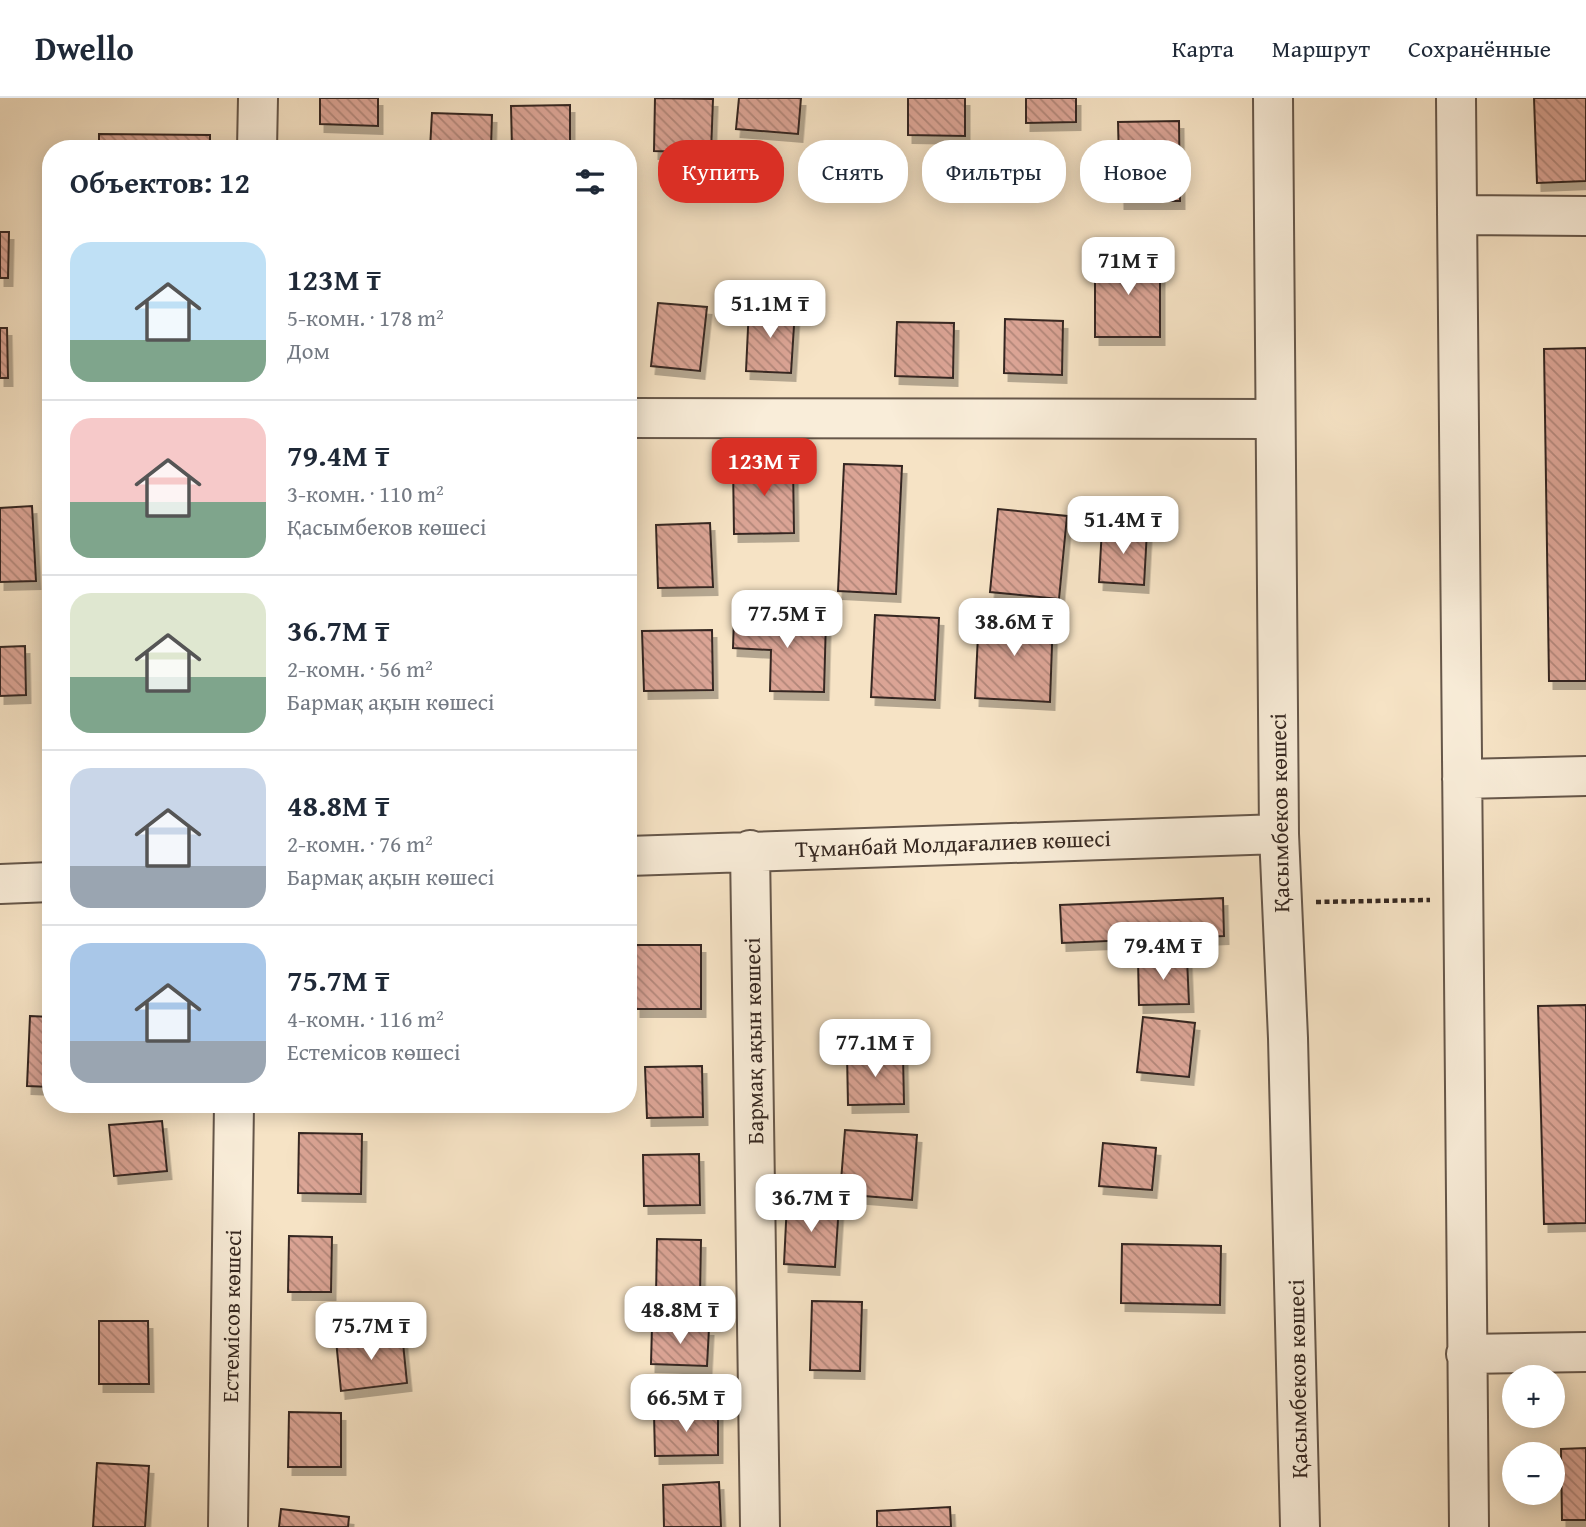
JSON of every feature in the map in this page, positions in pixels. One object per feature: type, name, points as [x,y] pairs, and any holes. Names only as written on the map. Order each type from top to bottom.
[{"type":"street","points":[[257,140],[258,98]]},
{"type":"street","name":"Қасымбеков көшесі","points":[[1273,98],[1280,902],[1288,1038],[1300,1527]]},
{"type":"street","points":[[1456,98],[1469,1527]]},
{"type":"street","points":[[1457,215],[1586,216]]},
{"type":"street","points":[[637,418],[1275,419]]},
{"type":"street","points":[[1462,779],[1586,776]]},
{"type":"street","name":"Тұманбай Молдағалиев көшесі","points":[[637,856],[1279,834]]},
{"type":"street","name":"Бармақ ақын көшесі","points":[[750,850],[760,1527]]},
{"type":"street","points":[[0,884],[42,882]]},
{"type":"street","name":"Естемісов көшесі","points":[[228,1527],[234,1113]]},
{"type":"street","points":[[1466,1354],[1586,1352]]},
{"type":"path","points":[[1280,902],[1463,900]]},
{"type":"building","points":[[320,98],[378,98],[378,126],[320,124]]},
{"type":"building","points":[[655,98],[713,99],[711,140],[658,140],[658,151],[654,151]]},
{"type":"building","points":[[739,98],[801,98],[798,134],[736,129]]},
{"type":"building","points":[[908,98],[965,98],[965,136],[908,135]]},
{"type":"building","points":[[1026,98],[1076,98],[1076,122],[1026,123]]},
{"type":"building","points":[[1534,98],[1586,98],[1586,181],[1537,183]]},
{"type":"building","points":[[570,105],[570,140],[512,140],[511,106]]},
{"type":"building","points":[[432,113],[492,115],[491,140],[430,140]]},
{"type":"building","points":[[1179,121],[1179,140],[1118,140],[1118,122]]},
{"type":"building","points":[[99,134],[210,135],[210,140],[99,140]]},
{"type":"building","points":[[0,232],[9,232],[8,278],[0,278]]},
{"type":"building","points":[[1095,256],[1160,256],[1160,337],[1095,337]]},
{"type":"building","points":[[658,303],[707,307],[700,371],[651,366]]},
{"type":"building","points":[[749,307],[795,310],[791,373],[746,371]]},
{"type":"building","points":[[1005,319],[1063,321],[1062,375],[1004,373]]},
{"type":"building","points":[[897,322],[954,323],[953,378],[895,376]]},
{"type":"building","points":[[0,328],[7,328],[8,378],[0,378]]},
{"type":"building","points":[[1586,348],[1586,681],[1549,681],[1544,349]]},
{"type":"building","points":[[793,463],[794,533],[734,534],[733,464]]},
{"type":"building","points":[[844,464],[902,466],[896,594],[838,591]]},
{"type":"building","points":[[32,506],[36,581],[0,582],[0,508]]},
{"type":"building","points":[[998,509],[1067,516],[1059,599],[990,592]]},
{"type":"building","points":[[710,523],[713,587],[658,588],[656,525]]},
{"type":"building","points":[[1102,528],[1147,531],[1144,585],[1099,582]]},
{"type":"building","points":[[979,614],[1053,617],[1050,702],[975,698]]},
{"type":"building","points":[[875,615],[939,618],[935,700],[871,697]]},
{"type":"building","points":[[734,617],[826,620],[824,692],[770,691],[771,650],[733,648]]},
{"type":"building","points":[[712,630],[713,690],[644,691],[642,631]]},
{"type":"building","points":[[25,646],[26,695],[0,696],[0,647]]},
{"type":"building","points":[[1223,898],[1224,936],[1062,943],[1060,905]]},
{"type":"building","points":[[637,945],[701,945],[701,1009],[637,1009]]},
{"type":"building","points":[[1187,958],[1189,1004],[1139,1005],[1138,959]]},
{"type":"building","points":[[1586,1005],[1586,1223],[1544,1224],[1538,1006]]},
{"type":"building","points":[[30,1016],[42,1017],[42,1087],[27,1086]]},
{"type":"building","points":[[1143,1017],[1195,1023],[1189,1077],[1137,1072]]},
{"type":"building","points":[[847,1054],[903,1054],[904,1104],[848,1105]]},
{"type":"building","points":[[702,1066],[703,1117],[647,1118],[645,1067]]},
{"type":"building","points":[[162,1121],[167,1171],[114,1176],[109,1125]]},
{"type":"building","points":[[845,1130],[917,1135],[912,1200],[840,1194]]},
{"type":"building","points":[[299,1133],[362,1134],[361,1194],[298,1193]]},
{"type":"building","points":[[1103,1143],[1156,1148],[1152,1190],[1099,1186]]},
{"type":"building","points":[[699,1154],[700,1205],[644,1206],[643,1155]]},
{"type":"building","points":[[787,1202],[839,1204],[835,1267],[784,1264]]},
{"type":"building","points":[[289,1236],[332,1237],[331,1292],[288,1292]]},
{"type":"building","points":[[657,1239],[701,1240],[700,1297],[656,1296]]},
{"type":"building","points":[[1122,1244],[1221,1246],[1220,1305],[1121,1303]]},
{"type":"building","points":[[812,1301],[862,1302],[860,1371],[810,1370]]},
{"type":"building","points":[[99,1321],[148,1321],[149,1384],[99,1384]]},
{"type":"building","points":[[652,1326],[709,1328],[707,1366],[651,1364]]},
{"type":"building","points":[[402,1333],[407,1383],[341,1391],[336,1340]]},
{"type":"building","points":[[289,1412],[341,1413],[341,1467],[288,1467]]},
{"type":"building","points":[[718,1413],[718,1455],[655,1456],[654,1414]]},
{"type":"building","points":[[1586,1448],[1586,1520],[1562,1520],[1562,1505],[1565,1505],[1565,1449]]},
{"type":"building","points":[[97,1463],[149,1466],[145,1527],[93,1527]]},
{"type":"building","points":[[719,1482],[721,1527],[664,1527],[663,1485]]},
{"type":"building","points":[[950,1507],[951,1527],[877,1527],[877,1511]]},
{"type":"building","points":[[281,1509],[349,1517],[348,1527],[279,1527]]}]
